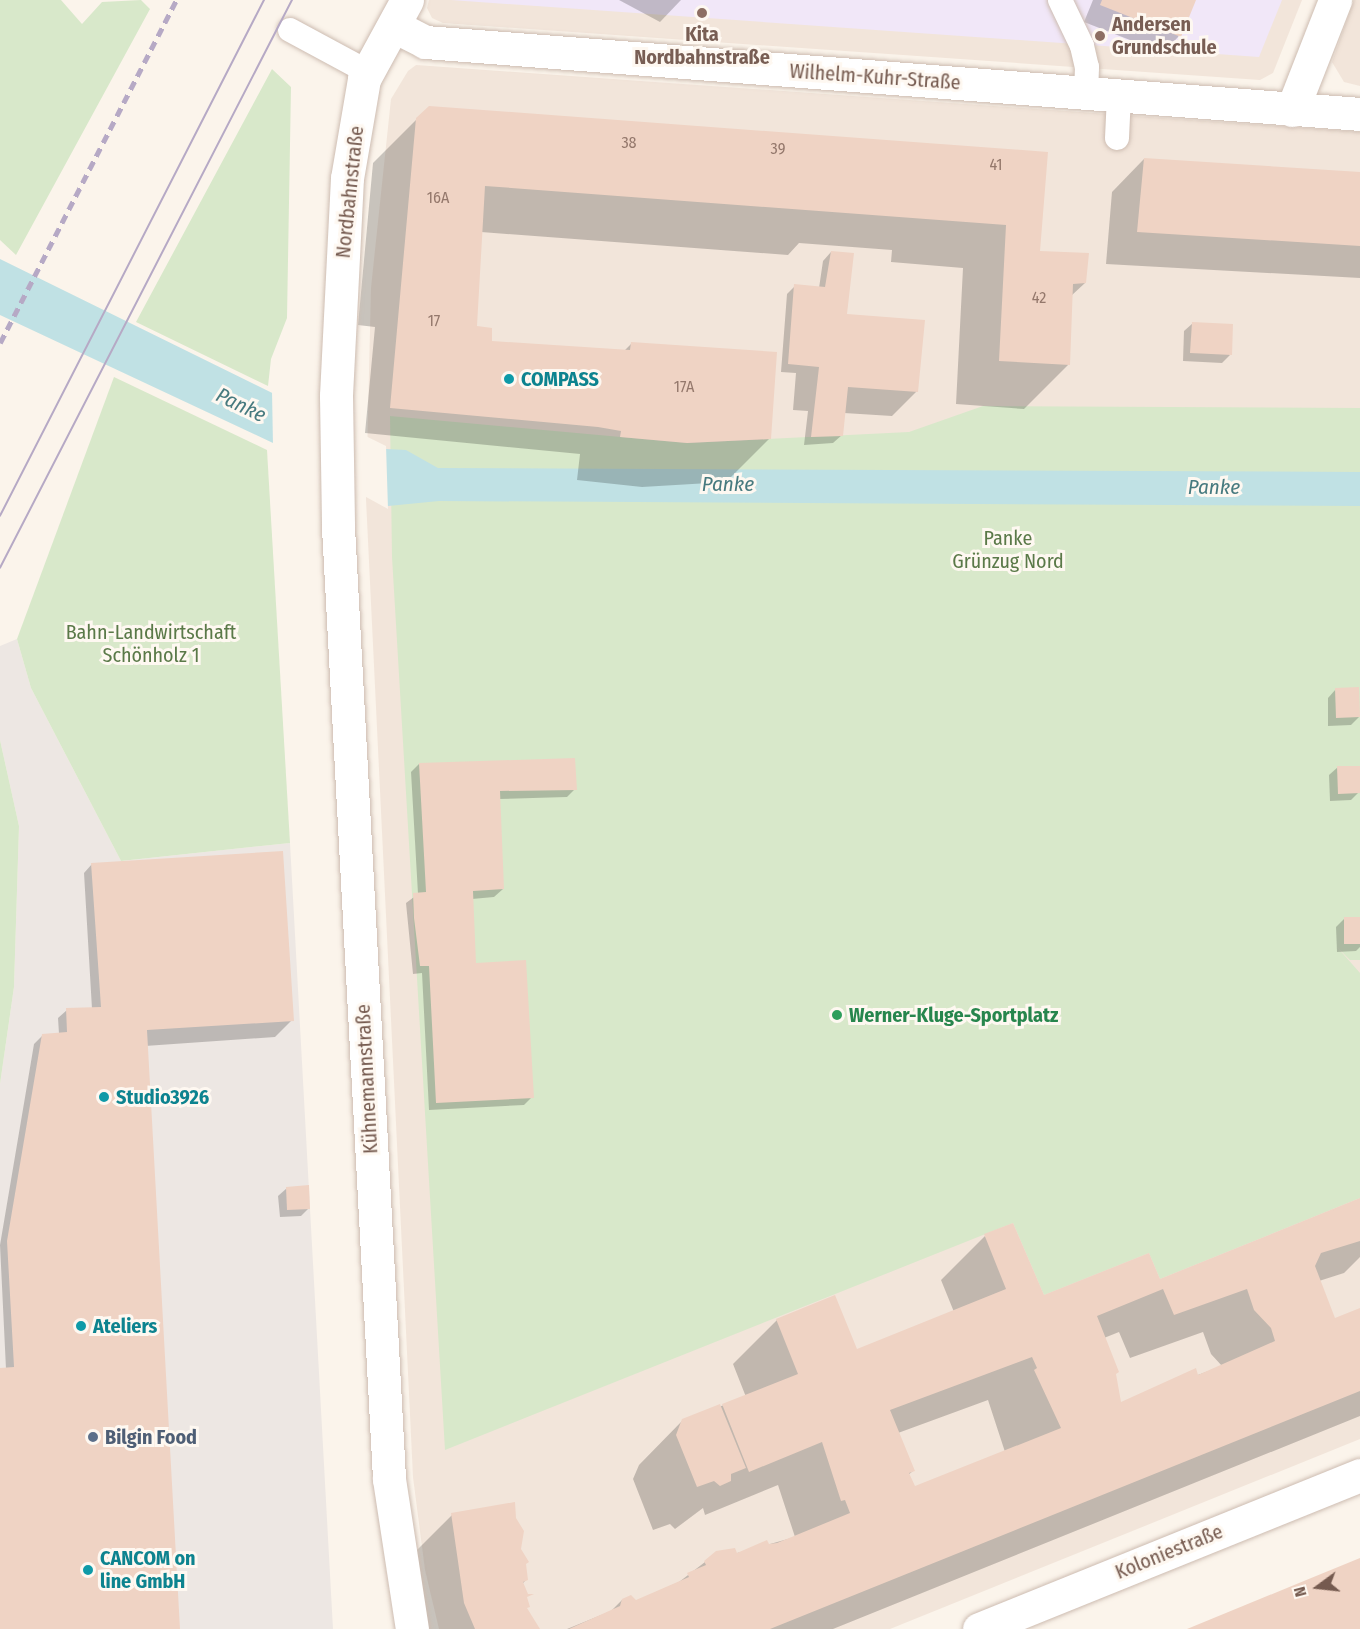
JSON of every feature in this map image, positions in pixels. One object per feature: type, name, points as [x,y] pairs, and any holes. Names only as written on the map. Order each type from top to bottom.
[{"type":"street","points":[[1292,110],[1335,0]]},
{"type":"street","name":"Wilhelm-Kuhr-Straße","points":[[400,13],[425,42],[1360,114]]},
{"type":"street","name":"Nordbahnstraße","points":[[338,527],[336,396],[347,178],[368,72],[400,13]]},
{"type":"street","name":"Kühnemannstraße","points":[[338,527],[389,1479],[412,1629]]},
{"type":"street","name":"Koloniestraße","points":[[979,1629],[1360,1475]]},
{"type":"lane","points":[[1060,0],[1083,52],[1086,94]]},
{"type":"lane","points":[[290,30],[368,72]]},
{"type":"lane","points":[[1118,138],[1119,96]]},
{"type":"shaded area","points":[[429,0],[1302,0],[1273,73],[1260,80],[443,23],[432,18],[427,8]]},
{"type":"shaded area","name":"Andersen Grundschule","points":[[451,0],[1282,0],[1259,57]]},
{"type":"shaded area","points":[[1354,0],[1360,0],[1360,86],[1344,82],[1332,62]]},
{"type":"shaded area","points":[[416,65],[1360,132],[1360,1439],[890,1629],[439,1629],[425,1570],[413,1477],[366,499],[371,288],[391,99],[408,71]]},
{"type":"shaded area","points":[[17,639],[31,688],[121,861],[290,843],[333,1629],[0,1629],[0,1084],[14,987],[19,826],[0,740],[0,646]]},
{"type":"green space","points":[[0,0],[61,0],[82,24],[102,2],[141,0],[150,9],[16,255],[0,240]]},
{"type":"green space","points":[[272,69],[291,87],[287,318],[271,359],[268,386],[136,322]]},
{"type":"green space","name":"Bahn-Landwirtschaft Schönholz 1","points":[[114,377],[267,450],[290,843],[121,861],[31,688],[17,639]]},
{"type":"green space","name":"Werner-Kluge-Sportplatz","points":[[983,406],[1360,408],[1360,960],[1350,960],[1337,947],[1360,973],[1360,1198],[1160,1279],[1149,1253],[1044,1295],[1013,1223],[445,1450],[392,557],[390,416],[687,443],[909,432]]},
{"type":"green space","points":[[0,740],[19,826],[14,987],[0,1084]]},
{"type":"water","name":"Panke","points":[[0,259],[386,449],[406,450],[438,468],[1360,472],[1360,506],[439,501],[388,506],[273,443],[0,315]]},
{"type":"pier","points":[[272,390],[386,446],[388,509],[273,446]]},
{"type":"building","points":[[1102,0],[1196,0],[1181,37],[1100,5]]},
{"type":"building","points":[[429,106],[1048,152],[1040,251],[1089,253],[1086,283],[1073,284],[1070,365],[999,361],[1006,225],[485,186],[477,326],[492,328],[492,341],[630,350],[631,342],[777,352],[771,439],[687,443],[620,437],[621,431],[598,427],[390,408],[416,118]]},
{"type":"building","points":[[1144,158],[1360,172],[1360,246],[1137,232]]},
{"type":"building","points":[[831,251],[854,253],[847,314],[925,320],[918,392],[848,387],[843,436],[811,437],[819,367],[788,364],[794,284],[825,287]]},
{"type":"building","points":[[1192,322],[1233,324],[1232,355],[1190,353]]},
{"type":"building","points":[[1359,687],[1360,717],[1336,718],[1335,688]]},
{"type":"building","points":[[575,758],[577,790],[500,791],[504,889],[473,891],[476,963],[526,960],[534,1098],[436,1103],[429,966],[420,966],[414,918],[413,893],[426,892],[419,763]]},
{"type":"building","points":[[1337,766],[1360,766],[1360,793],[1338,794]]},
{"type":"building","points":[[283,851],[294,1021],[147,1030],[180,1629],[0,1629],[0,1368],[14,1367],[7,1241],[42,1034],[67,1032],[66,1008],[101,1007],[91,863]]},
{"type":"building","points":[[1344,917],[1360,917],[1360,944],[1344,944]]},
{"type":"building","points":[[309,1185],[310,1209],[287,1210],[286,1187]]},
{"type":"building","points":[[1360,1198],[1360,1241],[1321,1253],[1315,1266],[1335,1318],[1360,1308],[1360,1391],[770,1629],[569,1629],[620,1606],[622,1599],[631,1595],[636,1600],[689,1577],[687,1573],[706,1565],[704,1561],[716,1551],[735,1548],[737,1553],[767,1540],[769,1544],[777,1543],[850,1513],[845,1500],[841,1501],[822,1442],[749,1472],[722,1404],[798,1374],[776,1319],[835,1295],[857,1349],[1006,1289],[984,1234],[1013,1223],[1044,1295],[1149,1253],[1160,1279]],"holes":[[[1163,1289],[1174,1315],[1247,1289],[1254,1310],[1271,1328],[1275,1341],[1198,1375],[1196,1368],[1121,1402],[1116,1374],[1119,1372],[1097,1316]],[[1032,1357],[1037,1368],[1034,1370],[1061,1428],[915,1486],[909,1473],[915,1471],[890,1410]]]},
{"type":"building","points":[[720,1404],[746,1468],[731,1474],[731,1481],[720,1486],[714,1481],[697,1487],[676,1435],[682,1419]]},
{"type":"building","points":[[515,1502],[516,1518],[524,1531],[521,1549],[529,1562],[526,1564],[528,1580],[523,1582],[528,1594],[534,1594],[527,1597],[530,1607],[527,1608],[540,1629],[475,1629],[464,1603],[451,1513]]},
{"type":"building","points":[[1360,1558],[1360,1629],[1187,1629],[1299,1583]]},
{"type":"tram line","points":[[0,516],[264,0]]},
{"type":"tram line","points":[[0,568],[292,0]]},
{"type":"railway","points":[[0,343],[176,0]]},
{"type":"place","name":"Kita Nordbahnstraße","points":[[702,13]]},
{"type":"place","name":"Andersen Grundschule","points":[[1100,36]]},
{"type":"place","name":"COMPASS","points":[[509,379]]},
{"type":"place","name":"Werner-Kluge-Sportplatz","points":[[837,1015]]},
{"type":"place","name":"Studio3926","points":[[104,1097]]},
{"type":"place","name":"Ateliers","points":[[81,1326]]},
{"type":"place","name":"Bilgin Food","points":[[93,1437]]},
{"type":"place","name":"CANCOM on line GmbH","points":[[88,1570]]},
{"type":"park label","name":"Panke Grünzug Nord","points":[[1008,550]]}]
